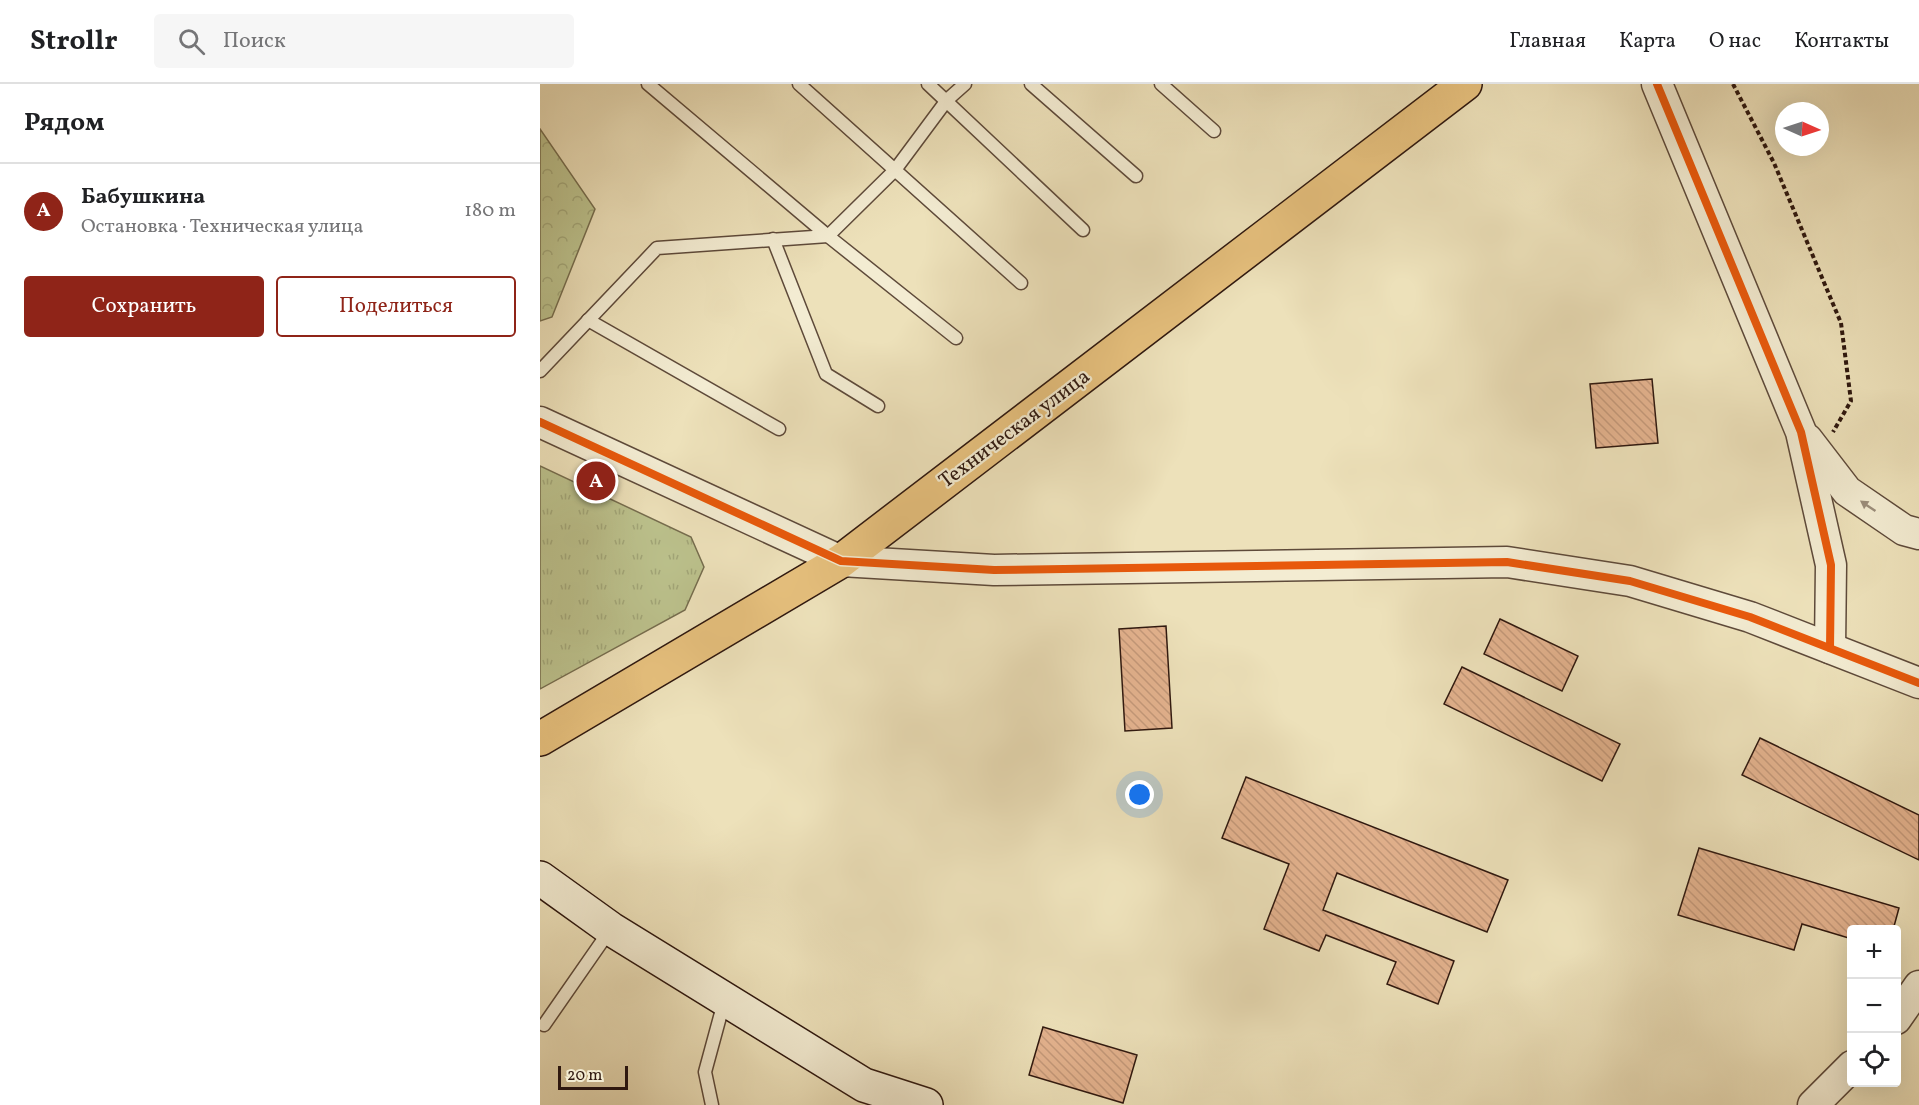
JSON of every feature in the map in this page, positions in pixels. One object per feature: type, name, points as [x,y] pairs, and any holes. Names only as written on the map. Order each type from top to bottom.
[{"type":"main road","name":"Техническая улица","points":[[540,739],[841,561],[1465,84]]},
{"type":"main road","points":[[540,878],[611,929],[864,1085],[926,1105]]},
{"type":"street","points":[[1657,84],[1801,432],[1831,565],[1830,648]]},
{"type":"street","points":[[540,422],[841,561],[994,570],[1507,562],[1630,581],[1750,617],[1919,682]]},
{"type":"street","points":[[1801,432],[1847,491],[1904,530],[1919,534]]},
{"type":"street","points":[[1901,1012],[1919,986]]},
{"type":"street","points":[[1813,1105],[1847,1070]]},
{"type":"lane","points":[[648,84],[828,236],[956,338]]},
{"type":"lane","points":[[799,84],[1021,283]]},
{"type":"lane","points":[[928,84],[1083,230]]},
{"type":"lane","points":[[540,371],[657,248],[828,236],[895,170],[947,100],[965,84]]},
{"type":"lane","points":[[1031,84],[1136,176]]},
{"type":"lane","points":[[1161,84],[1214,131]]},
{"type":"lane","points":[[773,239],[826,374],[879,406]]},
{"type":"lane","points":[[588,320],[778,429]]},
{"type":"lane","points":[[544,1025],[611,929]]},
{"type":"lane","points":[[712,1105],[705,1072],[725,999]]},
{"type":"path","points":[[1733,84],[1774,163],[1840,323],[1851,401],[1820,457]]},
{"type":"green space","points":[[540,129],[595,209],[552,317],[540,321]]},
{"type":"green space","points":[[540,466],[691,537],[704,567],[685,610],[540,689]]},
{"type":"building","points":[[1652,379],[1658,443],[1596,448],[1590,384]]},
{"type":"building","points":[[1500,619],[1578,656],[1562,691],[1484,654]]},
{"type":"building","points":[[1166,626],[1172,728],[1125,731],[1119,629]]},
{"type":"building","points":[[1462,667],[1620,744],[1602,781],[1444,704]]},
{"type":"building","points":[[1760,738],[1919,815],[1919,860],[1742,775]]},
{"type":"building","points":[[1246,777],[1508,880],[1487,932],[1337,873],[1323,910],[1454,961],[1438,1004],[1387,984],[1396,962],[1326,935],[1319,951],[1264,929],[1289,864],[1222,838]]},
{"type":"building","points":[[1699,848],[1899,908],[1894,925],[1847,925],[1847,938],[1802,924],[1794,950],[1678,915]]},
{"type":"building","points":[[1043,1027],[1137,1055],[1123,1103],[1029,1075]]},
{"type":"cycle path","points":[[1657,84],[1801,432],[1831,565],[1830,648]]},
{"type":"cycle path","points":[[540,422],[841,561],[994,570],[1507,562],[1630,581],[1750,617],[1919,683]]},
{"type":"place","name":"Бабушкина","points":[[596,481]]}]
